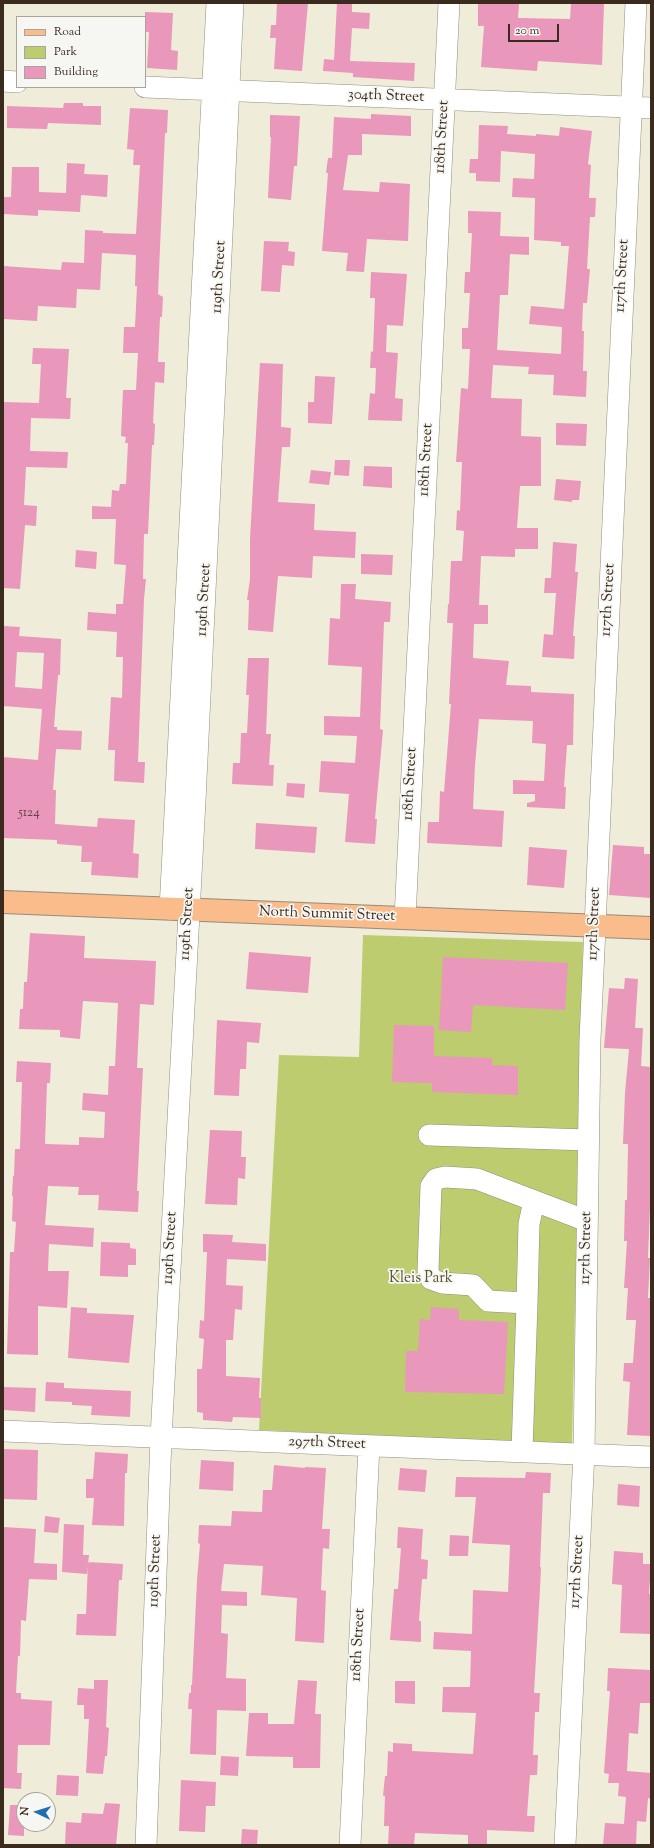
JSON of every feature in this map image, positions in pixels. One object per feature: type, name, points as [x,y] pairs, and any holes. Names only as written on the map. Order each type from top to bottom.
[{"type":"main road","name":"North Summit Street","points":[[3,902],[651,928]]},
{"type":"street","name":"119th Street","points":[[146,1845],[179,909],[196,793],[221,90],[217,3]]},
{"type":"street","name":"119th Street","points":[[221,90],[233,3]]},
{"type":"street","name":"118th Street","points":[[404,918],[449,3]]},
{"type":"street","name":"117th Street","points":[[565,1845],[584,1453],[590,1039],[641,108],[636,3]]},
{"type":"street","points":[[3,81],[16,82]]},
{"type":"street","name":"304th Street","points":[[146,87],[641,108]]},
{"type":"street","points":[[429,1135],[588,1140]]},
{"type":"street","points":[[527,1303],[488,1301],[473,1285],[442,1283],[431,1279],[428,1271],[431,1186],[436,1179],[445,1177],[477,1179],[587,1221]]},
{"type":"street","points":[[522,1451],[529,1224],[534,1201]]},
{"type":"street","name":"297th Street","points":[[3,1431],[584,1453],[651,1457]]},
{"type":"street","name":"118th Street","points":[[350,1845],[369,1446]]},
{"type":"green space","name":"Kleis Park","points":[[363,935],[583,942],[572,1445],[259,1430],[279,1055],[359,1057]]},
{"type":"building","points":[[277,3],[308,3],[302,71],[274,69],[276,38],[270,38],[271,25],[276,25]]},
{"type":"building","points":[[337,3],[352,4],[352,12],[370,13],[369,29],[352,28],[350,61],[415,63],[414,81],[353,77],[353,73],[323,71],[324,59],[334,60]]},
{"type":"building","points":[[478,3],[519,4],[518,18],[570,19],[571,3],[604,3],[602,65],[538,61],[537,71],[481,67],[484,26],[478,26]]},
{"type":"building","points":[[145,12],[173,13],[171,50],[178,51],[177,70],[147,68],[149,32],[146,32]]},
{"type":"building","points":[[64,103],[83,103],[83,106],[101,106],[101,125],[48,123],[47,129],[7,128],[7,106],[63,108]]},
{"type":"building","points":[[130,108],[168,110],[167,133],[165,133],[158,294],[163,297],[162,317],[160,317],[158,362],[165,362],[164,383],[155,382],[153,423],[155,424],[154,445],[152,445],[148,534],[144,534],[143,579],[146,579],[138,762],[145,762],[144,783],[114,781],[115,750],[108,750],[111,697],[122,698],[123,657],[116,657],[117,632],[87,630],[88,612],[116,614],[116,604],[123,604],[126,565],[114,564],[116,519],[92,519],[92,506],[111,507],[112,490],[119,491],[120,484],[126,484],[128,443],[125,443],[126,437],[121,436],[123,390],[136,390],[138,353],[123,353],[124,327],[135,327],[137,286],[135,286],[136,255],[102,253],[100,290],[77,289],[76,308],[38,306],[37,321],[3,319],[3,266],[61,270],[62,262],[84,263],[85,230],[103,231],[103,233],[136,234],[140,165],[133,165],[134,150],[127,149]]},
{"type":"building","points":[[371,114],[411,116],[411,136],[362,134],[362,155],[348,155],[343,190],[379,192],[380,182],[410,184],[408,241],[367,239],[364,272],[346,271],[348,253],[322,251],[328,173],[326,173],[328,158],[332,158],[334,117],[371,119]]},
{"type":"building","points":[[270,115],[300,116],[297,166],[294,166],[291,200],[268,198],[271,137]]},
{"type":"building","points":[[479,125],[508,126],[507,134],[536,136],[536,134],[559,136],[560,127],[592,131],[588,164],[591,165],[589,198],[596,198],[595,217],[590,217],[587,269],[590,269],[587,303],[583,303],[583,371],[587,371],[586,397],[553,395],[554,375],[528,374],[529,367],[493,365],[491,398],[522,399],[521,436],[541,437],[541,486],[520,486],[517,528],[538,528],[538,549],[515,549],[515,557],[481,556],[479,605],[488,605],[488,624],[474,624],[473,658],[509,661],[506,685],[531,686],[531,692],[574,694],[573,745],[567,745],[564,787],[566,787],[565,809],[527,807],[527,803],[535,801],[535,794],[513,794],[513,780],[544,781],[546,744],[532,743],[533,721],[479,719],[473,809],[504,811],[502,847],[427,843],[428,822],[439,822],[440,791],[444,792],[451,704],[449,704],[453,623],[447,623],[451,561],[462,561],[464,531],[456,530],[457,510],[460,511],[462,462],[456,462],[461,388],[468,389],[470,349],[462,349],[462,328],[468,328],[470,293],[464,293],[465,272],[470,272],[472,233],[468,233],[468,211],[501,212],[500,236],[529,237],[529,255],[510,254],[508,295],[500,295],[497,350],[561,354],[562,327],[529,324],[531,306],[564,309],[569,246],[561,246],[561,242],[534,240],[535,198],[512,197],[513,178],[534,179],[535,154],[501,151],[500,182],[476,181],[476,173],[469,173],[470,159],[478,159]]},
{"type":"building","points":[[67,163],[85,164],[84,174],[108,175],[107,197],[81,195],[80,212],[38,210],[38,216],[4,214],[4,197],[11,197],[12,167],[39,167],[39,192],[66,193]]},
{"type":"building","points":[[264,241],[289,242],[288,251],[295,252],[294,266],[282,265],[280,292],[261,291]]},
{"type":"building","points":[[371,272],[407,274],[403,326],[387,325],[386,352],[398,353],[395,398],[403,399],[402,421],[368,420],[370,393],[375,394],[376,368],[370,368],[371,351],[373,352],[375,298],[370,298]]},
{"type":"building","points":[[33,348],[69,349],[66,398],[71,398],[70,419],[31,418],[30,451],[68,452],[67,468],[26,467],[24,505],[37,506],[36,526],[25,525],[20,589],[3,588],[3,402],[39,403],[41,364],[32,364]]},
{"type":"building","points":[[260,363],[283,364],[281,427],[291,428],[290,447],[282,447],[278,502],[315,504],[314,530],[356,532],[355,558],[313,556],[312,578],[278,576],[273,632],[248,630],[249,600],[247,600],[250,579],[250,538]]},
{"type":"building","points":[[315,376],[335,377],[332,424],[308,423],[308,402],[314,402]]},
{"type":"building","points":[[556,423],[587,424],[586,446],[556,445]]},
{"type":"building","points":[[335,460],[350,460],[349,476],[334,475]]},
{"type":"building","points":[[364,466],[392,467],[392,488],[363,486]]},
{"type":"building","points":[[311,470],[331,472],[329,485],[309,483]]},
{"type":"building","points":[[556,479],[581,481],[579,500],[572,500],[572,502],[554,500]]},
{"type":"building","points":[[553,542],[577,544],[575,572],[578,572],[573,636],[575,636],[574,659],[542,657],[544,634],[553,635],[556,593],[544,593],[545,578],[551,578]]},
{"type":"building","points":[[76,550],[97,552],[96,569],[75,567]]},
{"type":"building","points":[[361,554],[393,555],[392,575],[361,574]]},
{"type":"building","points":[[341,584],[356,584],[355,599],[391,602],[390,622],[384,622],[380,729],[383,730],[375,819],[377,819],[375,844],[345,842],[349,794],[319,792],[321,761],[355,763],[357,736],[324,735],[324,716],[360,717],[362,667],[328,665],[330,618],[340,619]]},
{"type":"building","points":[[3,626],[20,627],[19,636],[61,639],[60,675],[58,675],[54,727],[57,727],[57,730],[82,731],[81,750],[56,749],[53,790],[56,790],[55,824],[97,827],[98,818],[135,820],[133,853],[139,854],[138,878],[91,875],[92,862],[81,862],[82,846],[57,844],[57,840],[3,838],[3,757],[38,760],[42,709],[3,706]],"holes":[[[17,652],[44,653],[42,689],[15,687]]]},
{"type":"building","points":[[248,658],[269,658],[266,734],[271,734],[269,765],[274,765],[273,786],[232,784],[233,763],[240,763],[241,733],[247,733],[249,695],[246,695]]},
{"type":"building","points":[[287,783],[305,784],[304,798],[286,796]]},
{"type":"building","points":[[256,823],[317,827],[315,853],[255,849]]},
{"type":"building","points":[[613,845],[644,847],[644,854],[651,854],[651,898],[609,895]]},
{"type":"building","points":[[529,847],[567,850],[564,888],[527,885]]},
{"type":"building","points":[[30,933],[85,936],[84,958],[156,961],[154,1005],[140,1004],[137,1068],[143,1068],[137,1191],[139,1191],[138,1212],[98,1210],[99,1195],[78,1195],[79,1187],[48,1186],[45,1225],[94,1228],[93,1247],[49,1244],[48,1271],[69,1271],[67,1308],[38,1306],[38,1355],[7,1354],[10,1252],[14,1252],[16,1222],[12,1221],[13,1176],[15,1149],[20,1149],[22,1082],[16,1082],[17,1061],[51,1063],[50,1083],[47,1083],[45,1144],[79,1145],[79,1137],[104,1138],[105,1112],[82,1110],[83,1093],[108,1095],[109,1066],[115,1066],[118,1003],[83,1001],[80,1039],[60,1037],[60,1030],[19,1029],[20,1009],[23,1009],[24,982],[27,982]]},
{"type":"building","points":[[249,952],[311,957],[308,993],[246,989]]},
{"type":"building","points":[[443,957],[568,963],[565,1010],[473,1005],[471,1032],[439,1030]]},
{"type":"building","points":[[625,978],[638,979],[635,1028],[643,1028],[641,1066],[651,1067],[651,1181],[648,1258],[650,1258],[648,1298],[651,1298],[651,1436],[627,1435],[630,1382],[623,1381],[624,1363],[633,1363],[636,1320],[626,1320],[628,1288],[624,1288],[627,1241],[624,1241],[625,1200],[627,1200],[628,1144],[623,1144],[625,1093],[629,1049],[604,1048],[609,988],[624,989]]},
{"type":"building","points":[[217,1020],[261,1023],[259,1043],[247,1042],[246,1069],[240,1069],[239,1096],[214,1095]]},
{"type":"building","points":[[394,1025],[434,1026],[434,1056],[492,1058],[492,1065],[518,1066],[518,1095],[432,1092],[432,1083],[392,1082]]},
{"type":"building","points":[[210,1130],[242,1131],[241,1157],[246,1157],[245,1179],[238,1178],[237,1205],[205,1204]]},
{"type":"building","points":[[203,1234],[233,1235],[232,1242],[266,1244],[266,1261],[227,1259],[226,1285],[243,1286],[242,1310],[235,1309],[233,1340],[226,1340],[226,1376],[260,1378],[259,1398],[261,1398],[261,1418],[233,1417],[232,1422],[203,1420],[203,1413],[197,1412],[197,1369],[202,1369],[204,1339],[199,1338],[200,1320],[204,1321],[207,1252],[203,1252]]},
{"type":"building","points":[[101,1242],[130,1243],[130,1248],[136,1249],[136,1265],[128,1265],[128,1277],[100,1276]]},
{"type":"building","points":[[71,1307],[87,1308],[87,1313],[134,1315],[129,1363],[68,1358]]},
{"type":"building","points":[[431,1307],[459,1309],[459,1320],[508,1322],[504,1394],[405,1392],[406,1351],[418,1351],[420,1319],[430,1320]]},
{"type":"building","points":[[46,1382],[64,1383],[64,1388],[131,1391],[130,1417],[91,1415],[92,1406],[72,1405],[72,1402],[45,1401]]},
{"type":"building","points":[[3,1387],[36,1388],[35,1412],[3,1410]]},
{"type":"building","points":[[3,1449],[38,1450],[37,1500],[3,1499]]},
{"type":"building","points":[[95,1452],[128,1454],[127,1473],[125,1473],[124,1526],[92,1525],[94,1498],[86,1498],[86,1479],[93,1479]]},
{"type":"building","points":[[201,1460],[234,1462],[233,1491],[199,1489]]},
{"type":"building","points":[[274,1465],[305,1468],[326,1468],[322,1529],[330,1529],[329,1549],[323,1548],[321,1590],[326,1591],[324,1643],[295,1641],[297,1598],[261,1595],[263,1566],[224,1564],[221,1591],[247,1592],[247,1606],[222,1605],[221,1633],[228,1634],[226,1678],[246,1679],[246,1711],[217,1710],[216,1755],[190,1754],[192,1709],[188,1709],[189,1693],[191,1693],[192,1685],[200,1544],[198,1543],[199,1525],[231,1526],[232,1511],[262,1512],[263,1490],[272,1490]]},
{"type":"building","points":[[400,1468],[427,1470],[425,1492],[398,1490]]},
{"type":"building","points":[[526,1472],[551,1473],[550,1493],[543,1493],[541,1567],[534,1693],[540,1693],[539,1712],[535,1712],[533,1755],[538,1755],[537,1775],[530,1775],[527,1816],[535,1816],[534,1832],[487,1830],[487,1845],[468,1845],[468,1835],[415,1833],[414,1845],[388,1845],[389,1826],[384,1826],[385,1796],[383,1796],[385,1776],[387,1776],[388,1751],[393,1752],[393,1743],[412,1744],[412,1751],[473,1754],[476,1713],[442,1712],[443,1687],[470,1687],[471,1651],[433,1649],[434,1632],[472,1634],[473,1590],[508,1592],[510,1545],[472,1543],[476,1497],[455,1497],[456,1477],[525,1478]]},
{"type":"building","points":[[618,1484],[640,1486],[639,1507],[617,1505]]},
{"type":"building","points":[[45,1516],[60,1518],[58,1533],[44,1532]]},
{"type":"building","points":[[64,1524],[84,1525],[83,1555],[89,1555],[87,1574],[62,1572]]},
{"type":"building","points":[[3,1527],[36,1529],[34,1563],[57,1564],[57,1580],[29,1579],[26,1621],[21,1620],[20,1656],[18,1656],[16,1693],[21,1693],[21,1699],[52,1701],[50,1745],[18,1745],[17,1773],[22,1773],[21,1789],[3,1788]]},
{"type":"building","points":[[398,1527],[423,1529],[421,1559],[428,1560],[427,1579],[422,1579],[419,1621],[421,1621],[421,1642],[390,1640],[394,1589],[398,1589],[401,1548],[397,1548]]},
{"type":"building","points":[[450,1535],[469,1536],[468,1556],[449,1556]]},
{"type":"building","points":[[614,1551],[643,1553],[643,1564],[651,1564],[649,1594],[651,1594],[651,1634],[620,1633],[622,1585],[612,1584]]},
{"type":"building","points":[[88,1562],[123,1564],[122,1580],[119,1580],[116,1636],[76,1635],[77,1614],[86,1614]]},
{"type":"building","points":[[608,1668],[651,1670],[651,1703],[640,1703],[638,1734],[629,1733],[627,1771],[651,1773],[651,1799],[648,1798],[646,1822],[637,1821],[636,1845],[603,1845],[605,1823],[624,1824],[626,1797],[618,1796],[619,1783],[608,1783],[609,1774],[604,1773],[610,1691],[607,1691]]},
{"type":"building","points":[[94,1680],[108,1680],[106,1727],[109,1728],[107,1756],[105,1756],[103,1774],[86,1773],[89,1719],[84,1719],[84,1705],[77,1705],[78,1688],[94,1689]]},
{"type":"building","points":[[298,1680],[317,1681],[315,1714],[321,1714],[320,1768],[293,1768],[293,1757],[246,1756],[249,1713],[268,1713],[268,1724],[294,1724]]},
{"type":"building","points":[[395,1681],[415,1681],[415,1704],[395,1703]]},
{"type":"building","points":[[221,1756],[239,1757],[238,1776],[220,1775]]},
{"type":"building","points":[[57,1775],[79,1776],[78,1796],[56,1795]]},
{"type":"building","points":[[181,1780],[216,1782],[215,1806],[206,1806],[205,1832],[179,1831]]},
{"type":"building","points":[[105,1803],[120,1804],[116,1845],[65,1845],[66,1822],[81,1823],[82,1813],[103,1814]]},
{"type":"building","points":[[10,1805],[16,1805],[16,1832],[24,1832],[24,1836],[8,1835]]},
{"type":"building","points":[[242,1829],[258,1830],[257,1845],[241,1845]]}]
